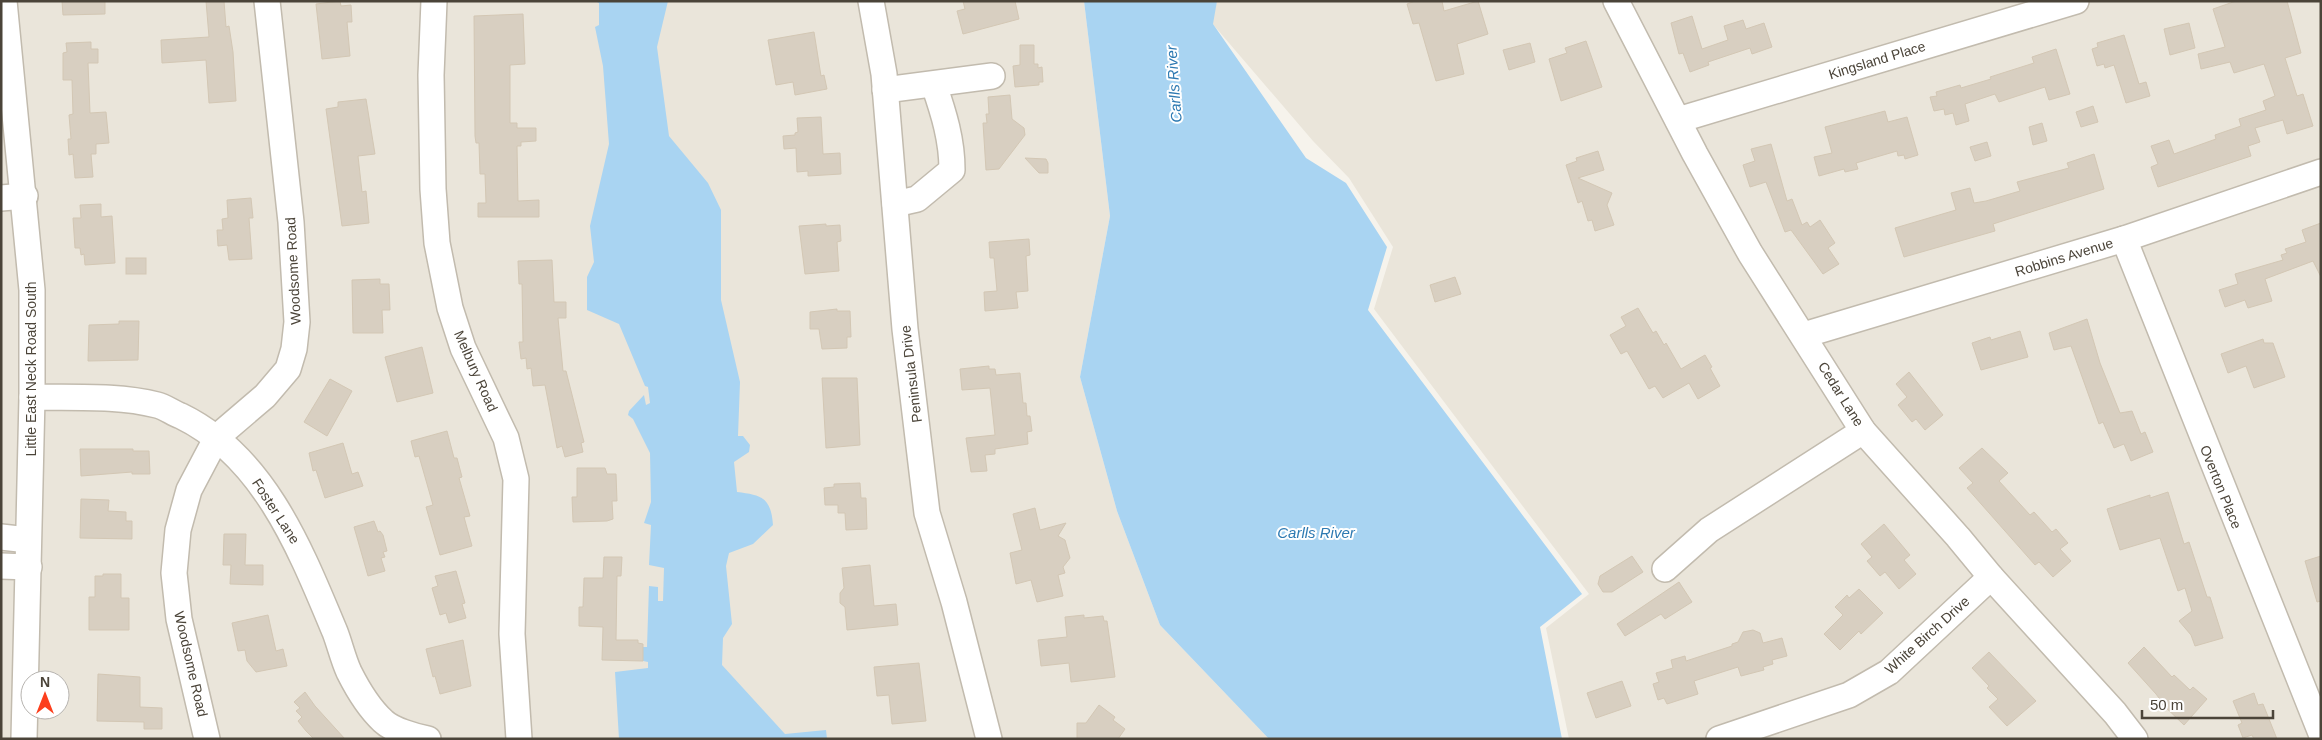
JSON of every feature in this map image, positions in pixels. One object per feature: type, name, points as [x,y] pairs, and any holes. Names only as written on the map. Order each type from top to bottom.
[{"type":"street","name":"Little East Neck Road South","points":[[4,1],[4,34],[13,197],[32,290],[29,567],[24,739]]},
{"type":"street","name":"Woodsome Road","points":[[207,739],[179,619],[174,573],[178,530],[189,490],[217,437],[266,396],[288,369],[294,349],[296,331],[296,276],[292,222],[268,1]]},
{"type":"street","name":"Melbury Road","points":[[434,1],[431,75],[432,189],[437,243],[450,308],[463,348],[506,438],[516,478],[512,634],[518,738]]},
{"type":"street","name":"Peninsula Drive","points":[[871,1],[885,90],[905,329],[911,363],[927,513],[954,602],[989,739]]},
{"type":"street","name":"Cedar Lane","points":[[1616,1],[1695,154],[1750,253],[1864,431],[1958,537],[1990,577],[2115,713],[2135,739]]},
{"type":"street","name":"Kingsland Place","points":[[1678,120],[2076,1]]},
{"type":"street","points":[[885,90],[992,76]]},
{"type":"street","points":[[895,204],[916,199],[952,170],[952,150],[945,115],[934,85]]},
{"type":"street","name":"Robbins Avenue","points":[[1804,335],[2124,239],[2321,172]]},
{"type":"street","name":"Overton Place","points":[[2124,239],[2321,733]]},
{"type":"street","name":"Foster Lane","points":[[32,397],[120,400],[158,406],[195,423],[217,437],[254,476],[300,547],[337,636],[349,672],[365,699],[384,723],[416,737],[428,739]]},
{"type":"street","points":[[1666,569],[1709,530],[1864,431]]},
{"type":"street","points":[[1,538],[28,540]]},
{"type":"street","points":[[1,566],[29,567]]},
{"type":"street","name":"White Birch Drive","points":[[1719,739],[1850,694],[1889,672],[1990,577]]},
{"type":"street","points":[[508,739],[518,738]]},
{"type":"shaded area","points":[[1,1],[1084,1],[1110,216],[1080,377],[1117,511],[1160,625],[1269,739],[1,739]]},
{"type":"shaded area","points":[[1215,1],[2321,1],[2321,739],[1569,739],[1546,628],[1589,594],[1374,309],[1393,247],[1349,178],[1313,141],[1211,22]]},
{"type":"water","points":[[595,1],[668,1],[657,47],[669,136],[708,183],[721,210],[721,300],[740,382],[738,436],[743,436],[750,445],[749,452],[734,462],[737,492],[752,494],[763,499],[770,508],[773,525],[753,544],[729,553],[726,566],[732,624],[723,638],[722,665],[785,734],[826,730],[827,739],[619,739],[615,672],[648,668],[648,662],[643,661],[643,647],[647,647],[649,586],[658,587],[658,601],[663,601],[664,568],[649,565],[651,525],[644,523],[651,502],[650,453],[633,419],[628,415],[629,411],[644,395],[646,405],[650,403],[648,387],[645,386],[619,324],[587,310],[587,277],[594,262],[590,226],[609,144],[603,66],[595,27],[599,25],[599,3]]},
{"type":"water","name":"Carlls River","points":[[1084,1],[1217,1],[1213,24],[1306,158],[1346,183],[1387,247],[1368,310],[1582,594],[1540,627],[1562,739],[1269,739],[1160,625],[1117,511],[1080,377],[1110,216]]},
{"type":"building","points":[[62,1],[105,1],[105,14],[63,15]]},
{"type":"building","points":[[206,1],[224,1],[226,27],[229,26],[233,52],[236,101],[209,103],[206,60],[162,63],[161,40],[209,37]]},
{"type":"building","points":[[340,1],[341,6],[351,5],[352,22],[347,22],[350,56],[322,59],[316,4]]},
{"type":"building","points":[[963,1],[1015,1],[1019,19],[963,34],[957,11],[965,9]]},
{"type":"building","points":[[1415,1],[1442,1],[1444,11],[1478,1],[1488,34],[1457,44],[1464,74],[1436,81],[1419,23],[1413,24],[1407,4]]},
{"type":"building","points":[[2236,1],[2287,1],[2301,53],[2285,58],[2297,96],[2303,94],[2313,126],[2287,134],[2283,120],[2255,128],[2260,142],[2248,146],[2251,156],[2158,187],[2151,167],[2158,164],[2151,146],[2169,140],[2174,154],[2216,139],[2215,135],[2241,126],[2239,119],[2266,110],[2263,101],[2275,96],[2264,64],[2234,73],[2230,62],[2201,69],[2198,54],[2225,47],[2213,9]]},
{"type":"building","points":[[523,14],[525,64],[510,65],[510,123],[517,123],[517,128],[536,128],[536,141],[521,142],[521,146],[517,146],[518,201],[539,200],[539,217],[478,217],[478,203],[486,203],[485,174],[480,174],[479,143],[476,143],[475,136],[474,16]]},
{"type":"building","points":[[1692,16],[1702,49],[1728,40],[1724,26],[1743,20],[1746,29],[1764,23],[1772,47],[1752,54],[1750,48],[1708,62],[1709,65],[1690,72],[1683,53],[1679,54],[1671,23]]},
{"type":"building","points":[[2189,23],[2195,48],[2170,55],[2164,29]]},
{"type":"building","points":[[814,32],[821,76],[824,75],[827,89],[795,95],[793,82],[776,85],[768,40]]},
{"type":"building","points":[[2124,35],[2139,84],[2146,82],[2150,96],[2126,103],[2114,65],[2105,68],[2104,64],[2097,66],[2092,49],[2098,47],[2097,43]]},
{"type":"building","points":[[1586,41],[1602,87],[1561,101],[1549,59],[1567,53],[1565,48]]},
{"type":"building","points":[[91,42],[91,49],[98,49],[98,63],[88,63],[90,113],[106,112],[109,143],[96,144],[96,154],[91,154],[93,177],[75,178],[73,154],[69,155],[68,139],[71,139],[69,115],[73,114],[72,80],[63,80],[63,53],[67,52],[66,43]]},
{"type":"building","points":[[1530,43],[1535,62],[1509,70],[1503,50]]},
{"type":"building","points":[[1020,45],[1034,45],[1034,64],[1038,64],[1038,68],[1042,67],[1043,82],[1039,82],[1039,85],[1015,87],[1013,66],[1020,65]]},
{"type":"building","points":[[2056,49],[2070,94],[2049,100],[2045,87],[1999,102],[1995,94],[1965,104],[1969,121],[1956,125],[1953,113],[1945,115],[1944,109],[1934,111],[1930,97],[1937,96],[1936,92],[1960,85],[1961,88],[1991,79],[1990,77],[2034,63],[2032,57]]},
{"type":"building","points":[[1010,95],[1012,119],[1024,128],[1025,135],[999,169],[986,170],[983,123],[987,123],[986,114],[989,114],[988,97]]},
{"type":"building","points":[[366,99],[375,154],[358,156],[362,192],[366,191],[369,223],[342,226],[326,109],[338,107],[338,102]]},
{"type":"building","points":[[2093,106],[2098,122],[2081,127],[2076,112]]},
{"type":"building","points":[[1885,111],[1888,122],[1907,117],[1918,155],[1905,159],[1904,155],[1898,156],[1897,151],[1856,163],[1858,169],[1845,172],[1844,169],[1819,176],[1814,157],[1832,153],[1825,127]]},
{"type":"building","points":[[821,117],[823,154],[840,153],[841,174],[808,176],[808,171],[797,172],[796,148],[784,149],[783,136],[795,135],[798,132],[797,118]]},
{"type":"building","points":[[2042,123],[2047,141],[2033,145],[2029,127]]},
{"type":"building","points":[[1987,142],[1991,156],[1975,161],[1970,147]]},
{"type":"building","points":[[1771,144],[1787,201],[1792,199],[1802,225],[1807,222],[1810,227],[1820,220],[1835,243],[1828,248],[1839,264],[1823,274],[1791,230],[1785,232],[1766,182],[1750,187],[1743,165],[1755,161],[1751,149]]},
{"type":"building","points":[[1598,151],[1604,170],[1578,178],[1612,193],[1607,205],[1614,225],[1595,231],[1592,220],[1588,221],[1582,201],[1578,203],[1566,165],[1577,161],[1576,158]]},
{"type":"building","points":[[2094,154],[2104,189],[1993,224],[1995,231],[1904,257],[1895,228],[1956,210],[1951,193],[1970,188],[1974,203],[1986,201],[2020,191],[2017,182],[2069,168],[2067,163]]},
{"type":"building","points":[[1025,158],[1046,159],[1048,173],[1039,173]]},
{"type":"building","points":[[251,198],[253,218],[249,218],[252,259],[229,260],[227,245],[218,246],[217,230],[223,230],[222,219],[228,218],[227,200]]},
{"type":"building","points":[[101,204],[101,217],[112,216],[115,263],[85,265],[84,254],[81,255],[80,248],[75,248],[73,218],[81,218],[80,205]]},
{"type":"building","points":[[2321,223],[2321,277],[2313,261],[2265,279],[2272,301],[2248,308],[2245,300],[2225,307],[2219,290],[2238,284],[2235,274],[2283,260],[2281,255],[2287,253],[2285,249],[2306,242],[2302,230]]},
{"type":"building","points":[[826,224],[826,226],[840,225],[841,241],[837,242],[839,271],[805,274],[799,226]]},
{"type":"building","points":[[1029,239],[1030,255],[1026,256],[1028,291],[1016,292],[1018,308],[985,311],[984,292],[997,291],[994,258],[990,258],[989,242]]},
{"type":"building","points":[[126,258],[146,258],[146,274],[126,274]]},
{"type":"building","points":[[552,260],[554,302],[566,302],[566,318],[558,318],[563,371],[566,371],[584,442],[581,443],[583,452],[565,457],[562,446],[557,448],[545,385],[533,386],[531,368],[527,369],[526,358],[521,359],[519,342],[523,342],[522,284],[519,284],[518,261]]},
{"type":"building","points":[[1455,277],[1461,294],[1435,302],[1430,285]]},
{"type":"building","points":[[380,279],[380,284],[389,284],[390,310],[382,310],[383,333],[353,333],[352,280]]},
{"type":"building","points":[[1638,308],[1653,333],[1656,331],[1664,345],[1666,343],[1681,369],[1705,355],[1720,386],[1698,399],[1689,383],[1663,398],[1655,386],[1649,389],[1627,351],[1621,354],[1610,335],[1626,326],[1621,317]]},
{"type":"building","points":[[837,309],[837,311],[850,311],[851,337],[847,337],[847,348],[822,349],[819,329],[810,329],[810,312]]},
{"type":"building","points":[[2087,319],[2100,363],[2120,413],[2132,411],[2141,434],[2145,432],[2153,452],[2131,461],[2124,444],[2114,448],[2103,422],[2099,424],[2071,346],[2054,350],[2049,333]]},
{"type":"building","points":[[119,321],[139,321],[138,360],[88,361],[89,325],[119,324]]},
{"type":"building","points":[[2020,331],[2028,357],[1981,370],[1972,343],[1990,337],[1991,340]]},
{"type":"building","points":[[2263,339],[2264,343],[2273,343],[2285,377],[2254,388],[2246,366],[2228,373],[2221,354]]},
{"type":"building","points":[[422,347],[433,393],[397,402],[385,357]]},
{"type":"building","points":[[989,366],[989,369],[995,369],[996,375],[1020,373],[1023,403],[1026,403],[1027,416],[1030,416],[1032,431],[1027,432],[1028,444],[995,449],[995,454],[985,455],[987,471],[971,472],[966,438],[995,435],[990,388],[962,390],[960,369]]},
{"type":"building","points":[[1909,372],[1943,415],[1925,430],[1916,419],[1912,422],[1898,405],[1907,397],[1896,384]]},
{"type":"building","points":[[822,378],[857,378],[860,445],[826,448]]},
{"type":"building","points":[[330,379],[352,391],[327,436],[304,422]]},
{"type":"building","points":[[447,431],[454,458],[457,458],[462,477],[459,478],[470,516],[464,517],[472,546],[440,555],[426,507],[433,505],[419,456],[415,457],[411,441]]},
{"type":"building","points":[[343,443],[352,474],[358,472],[363,486],[325,498],[316,470],[313,471],[309,453]]},
{"type":"building","points":[[1982,448],[2008,473],[1999,481],[2030,515],[2034,512],[2052,532],[2056,529],[2068,543],[2060,549],[2071,561],[2053,577],[2039,562],[2035,565],[1967,488],[1973,483],[1959,468]]},
{"type":"building","points":[[80,449],[133,449],[133,451],[149,451],[150,474],[132,474],[132,472],[81,476]]},
{"type":"building","points":[[577,468],[605,468],[607,474],[616,474],[617,501],[612,501],[613,519],[607,521],[573,522],[572,497],[577,497]]},
{"type":"building","points":[[860,483],[861,498],[866,498],[867,529],[846,530],[845,513],[838,513],[838,505],[825,505],[824,488],[834,487],[834,484]]},
{"type":"building","points":[[2168,492],[2184,544],[2189,542],[2223,638],[2195,646],[2191,635],[2179,621],[2192,611],[2185,588],[2178,591],[2160,538],[2120,550],[2107,509],[2150,495],[2150,498]]},
{"type":"building","points":[[81,499],[109,500],[108,511],[126,512],[126,521],[132,521],[132,539],[80,538]]},
{"type":"building","points":[[1035,508],[1040,530],[1066,523],[1058,536],[1065,540],[1070,558],[1063,567],[1065,573],[1058,575],[1063,596],[1037,602],[1031,580],[1016,584],[1010,553],[1022,550],[1013,514]]},
{"type":"building","points":[[374,521],[378,532],[380,531],[383,535],[387,551],[383,552],[385,557],[381,558],[385,571],[368,576],[354,527]]},
{"type":"building","points":[[1884,524],[1910,555],[1904,560],[1916,574],[1899,589],[1885,572],[1880,576],[1867,561],[1872,557],[1861,544]]},
{"type":"building","points":[[224,534],[246,534],[245,565],[263,565],[263,585],[230,584],[231,565],[223,565]]},
{"type":"building","points":[[1632,556],[1643,572],[1612,592],[1603,592],[1598,584],[1600,576]]},
{"type":"building","points":[[2321,556],[2321,601],[2317,602],[2305,561]]},
{"type":"building","points":[[604,557],[622,557],[621,576],[617,576],[616,640],[638,640],[638,643],[643,644],[643,661],[602,660],[603,627],[579,626],[579,607],[583,607],[584,578],[603,578]]},
{"type":"building","points":[[870,565],[874,606],[896,604],[898,625],[847,630],[845,607],[840,603],[840,593],[844,588],[842,568]]},
{"type":"building","points":[[456,571],[465,603],[462,604],[466,618],[449,623],[446,613],[440,615],[432,588],[438,586],[435,576]]},
{"type":"building","points":[[103,574],[121,574],[121,598],[129,598],[129,630],[89,630],[89,597],[95,597],[95,576],[103,576]]},
{"type":"building","points":[[1679,582],[1692,602],[1665,619],[1661,614],[1625,636],[1617,624]]},
{"type":"building","points":[[1859,589],[1883,613],[1861,634],[1859,631],[1840,650],[1824,634],[1843,615],[1835,607],[1847,595],[1849,598]]},
{"type":"building","points":[[268,615],[276,651],[283,649],[287,666],[256,672],[247,661],[245,650],[238,651],[232,623]]},
{"type":"building","points":[[1084,615],[1084,618],[1103,616],[1104,621],[1107,621],[1115,677],[1071,682],[1069,663],[1041,666],[1038,640],[1067,637],[1065,617]]},
{"type":"building","points":[[1753,630],[1760,633],[1763,643],[1782,638],[1787,656],[1772,660],[1773,664],[1763,667],[1764,670],[1741,676],[1738,667],[1694,681],[1698,694],[1667,704],[1664,698],[1658,700],[1653,684],[1659,682],[1656,673],[1673,668],[1671,660],[1685,656],[1686,661],[1732,646],[1732,644],[1738,642],[1743,632]]},
{"type":"building","points":[[463,640],[471,686],[440,694],[435,676],[433,677],[426,649]]},
{"type":"building","points":[[2144,647],[2172,677],[2174,675],[2190,690],[2193,687],[2207,699],[2184,725],[2158,700],[2159,698],[2156,694],[2128,663]]},
{"type":"building","points":[[1989,652],[2036,701],[2007,726],[1989,707],[1998,699],[1972,668]]},
{"type":"building","points":[[919,663],[926,721],[892,724],[889,695],[877,696],[874,667]]},
{"type":"building","points":[[98,674],[140,677],[140,707],[162,708],[162,729],[144,729],[144,722],[97,721]]},
{"type":"building","points":[[1622,681],[1631,706],[1596,718],[1587,693]]},
{"type":"building","points":[[305,692],[345,739],[314,739],[306,731],[298,721],[302,717],[296,711],[300,708],[294,702]]},
{"type":"building","points":[[2254,693],[2258,705],[2263,704],[2277,739],[2254,739],[2252,735],[2243,738],[2238,725],[2242,723],[2233,701]]},
{"type":"building","points":[[1099,705],[1115,717],[1113,720],[1125,729],[1118,739],[1077,739],[1077,723],[1086,723]]}]
